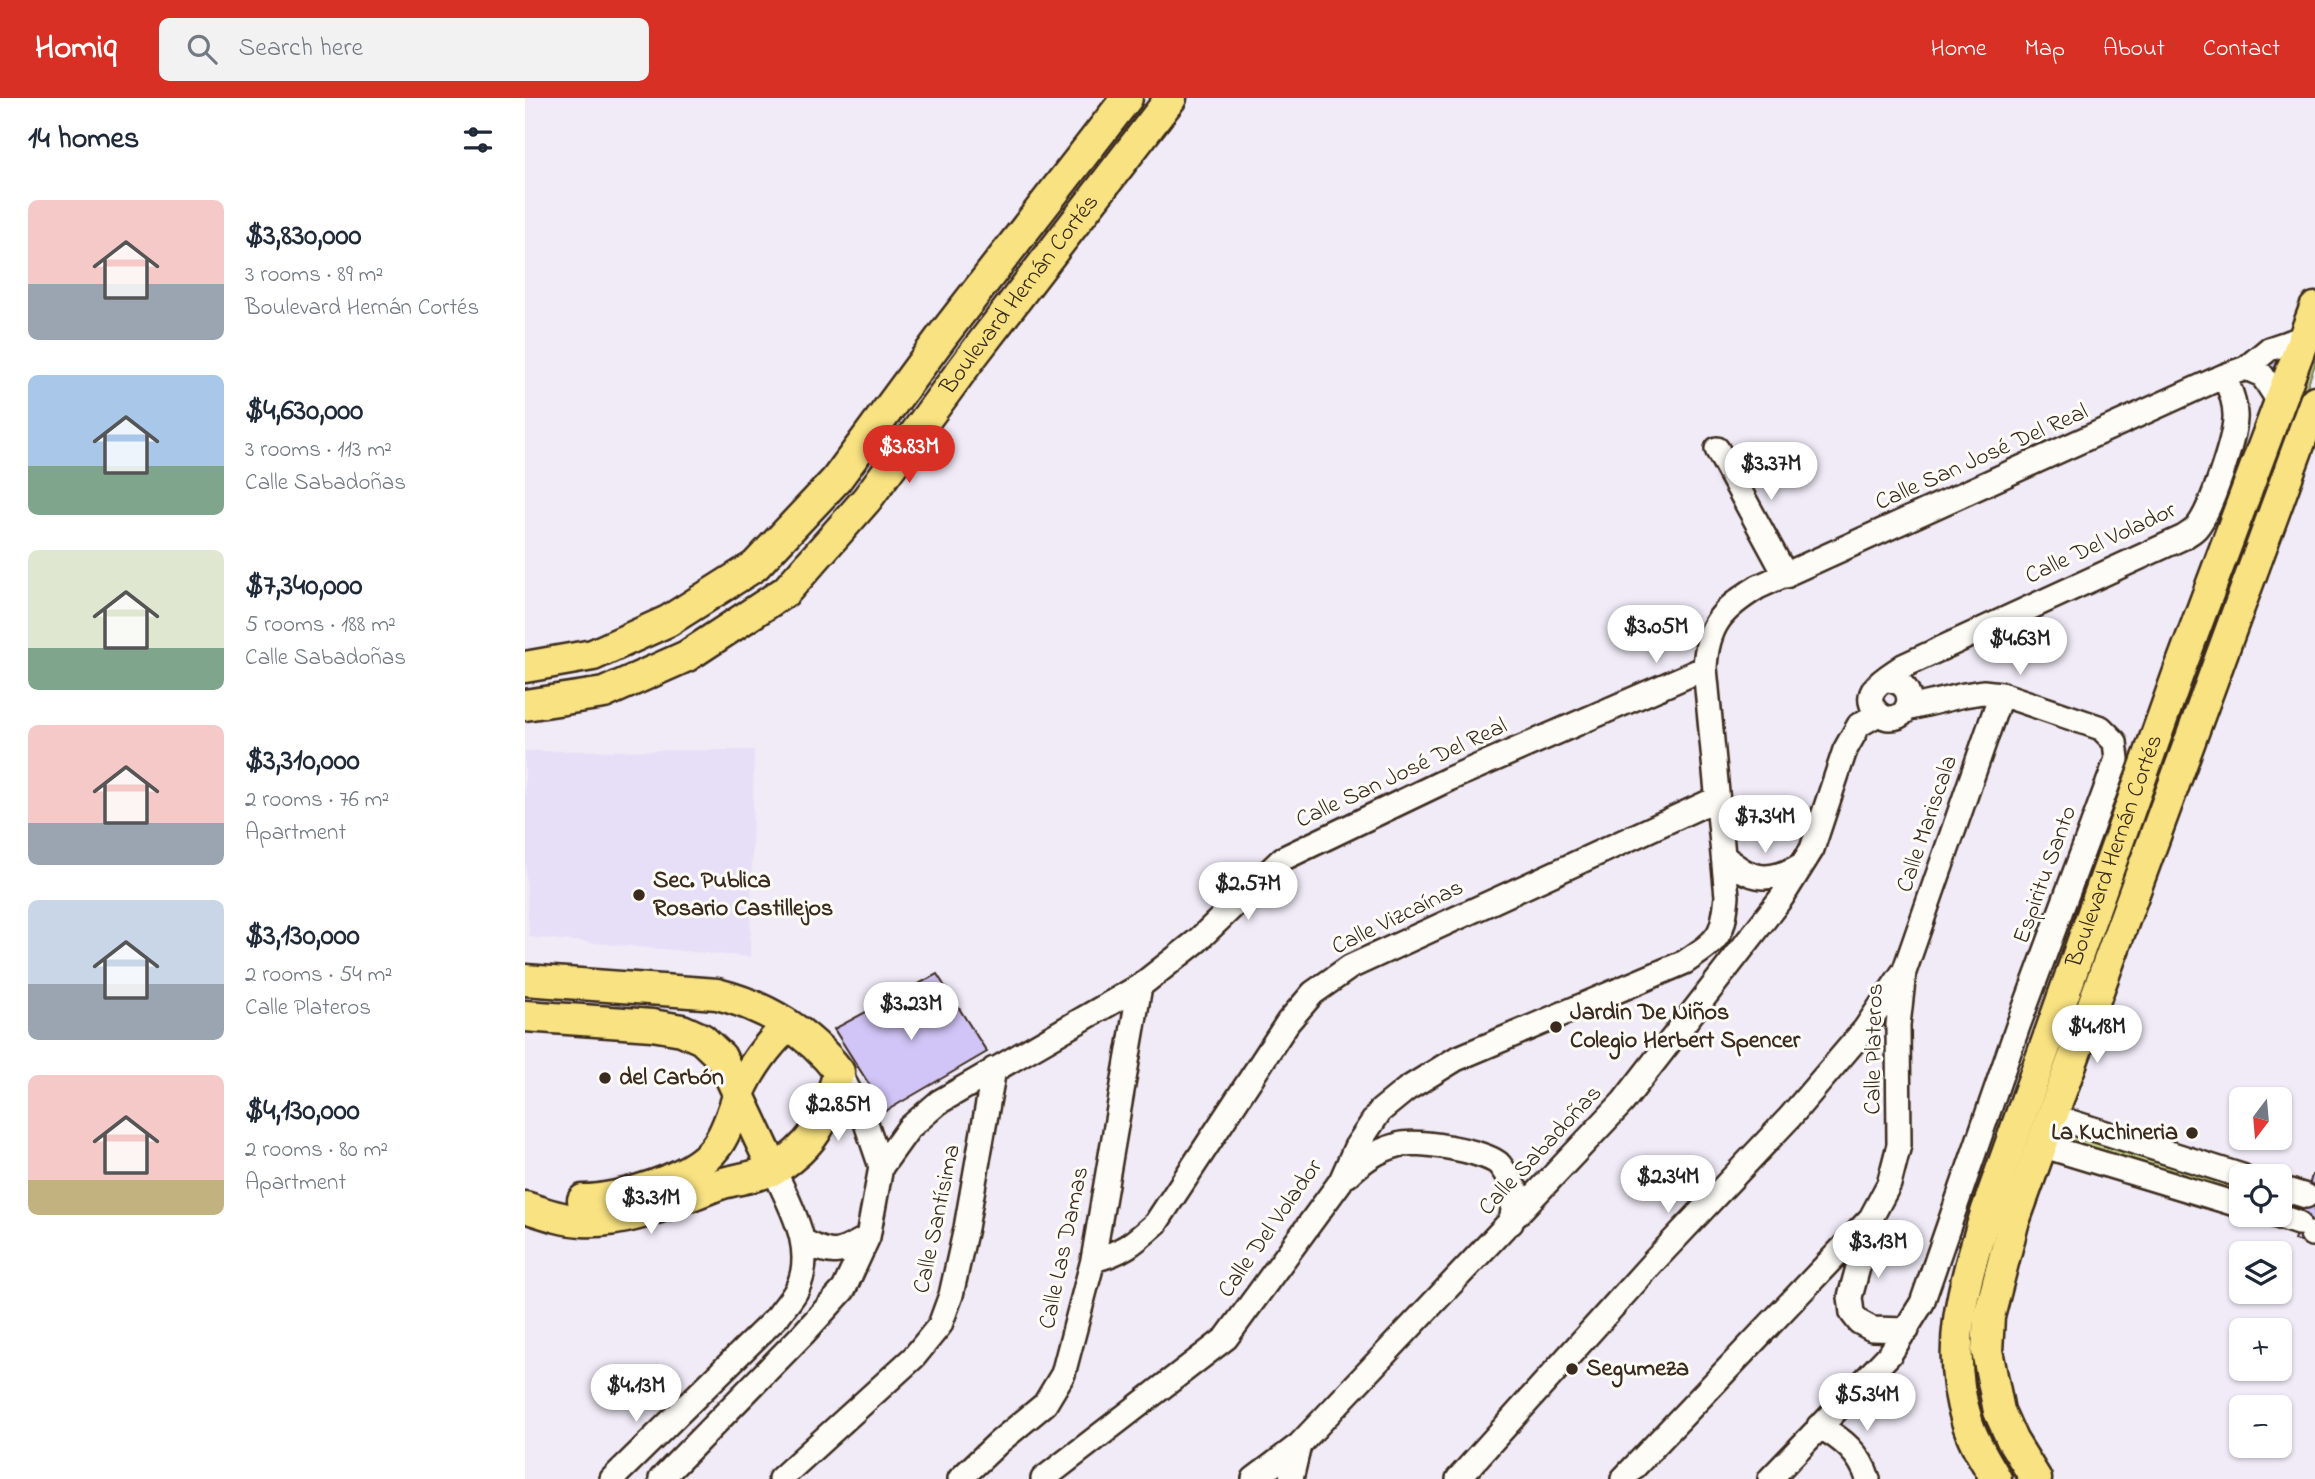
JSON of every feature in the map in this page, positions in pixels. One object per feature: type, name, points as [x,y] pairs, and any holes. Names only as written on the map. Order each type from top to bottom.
[{"type":"main road","name":"Boulevard Hernán Cortés","points":[[525,667],[593,655],[668,621],[755,566],[836,480],[943,335],[1127,98]]},
{"type":"main road","name":"Boulevard Hernán Cortés","points":[[525,705],[604,693],[687,656],[786,591],[867,499],[973,355],[1171,98]]},
{"type":"main road","name":"Boulevard Hernán Cortés","points":[[1996,1479],[1967,1424],[1960,1395],[1956,1356],[1958,1320],[1967,1273],[2178,674],[2315,308]]},
{"type":"main road","points":[[943,335],[973,355]]},
{"type":"main road","points":[[918,368],[949,388]]},
{"type":"main road","name":"Boulevard Hernán Cortés","points":[[2036,1479],[2012,1440],[1999,1411],[1987,1351],[1989,1317],[2002,1264],[2041,1145],[2208,687],[2313,414]]},
{"type":"main road","points":[[2190,643],[2220,656]]},
{"type":"main road","points":[[2178,674],[2208,687]]},
{"type":"main road","points":[[525,980],[717,994],[742,1000],[767,1011],[811,1042],[839,1072],[829,1104],[817,1129],[805,1145],[774,1170],[722,1184],[654,1209],[614,1219],[583,1221],[525,1207]]},
{"type":"main road","points":[[525,1016],[652,1025],[682,1030],[702,1039],[721,1057],[740,1092],[774,1170]]},
{"type":"main road","points":[[525,1187],[584,1200],[613,1199],[646,1189],[685,1172],[715,1149],[740,1092],[762,1051],[788,1025]]},
{"type":"street","name":"Calle San José Del Real","points":[[1716,799],[1705,668],[1706,647],[1715,622],[1736,601],[1758,587],[2246,368],[2269,349],[2305,337]]},
{"type":"street","points":[[2246,368],[2262,375],[2280,403]]},
{"type":"street","name":"Calle Del Volador","points":[[1885,680],[1903,666],[2184,537],[2197,528],[2229,450],[2235,419],[2234,400],[2224,376]]},
{"type":"street","points":[[1717,449],[1786,576]]},
{"type":"street","name":"Calle San José Del Real","points":[[881,1167],[909,1128],[939,1102],[1140,986],[1197,941],[1282,859],[1449,779],[1705,668]]},
{"type":"street","points":[[1885,680],[1902,684],[1909,698],[1906,709],[1900,715],[1889,718],[1878,714],[1871,703],[1871,694],[1876,685],[1885,680]]},
{"type":"street","points":[[1906,709],[1964,695],[1983,692],[2001,694]]},
{"type":"street","name":"Espiritu Santo","points":[[1770,1479],[1890,1354],[1922,1303],[2018,1026],[2117,760],[2115,742],[2101,728],[2001,694]]},
{"type":"street","name":"Calle Mariscala","points":[[1903,972],[2001,694]]},
{"type":"street","name":"Calle Sabadoñas","points":[[1254,1479],[1299,1446],[1623,1102],[1782,897],[1812,849],[1845,750],[1859,725],[1878,714]]},
{"type":"street","name":"Calle Del Volador","points":[[1043,1479],[1226,1338],[1342,1181],[1356,1147],[1380,1111],[1407,1089],[1456,1059],[1685,962],[1710,945],[1724,926],[1727,896],[1725,857],[1716,799]]},
{"type":"street","name":"Calle Vizcaínas","points":[[1093,1260],[1114,1255],[1133,1245],[1156,1223],[1288,1022],[1313,993],[1350,967],[1716,799]]},
{"type":"street","points":[[1725,857],[1740,872],[1758,877],[1775,877],[1804,863]]},
{"type":"street","name":"Calle Plateros","points":[[1903,972],[1898,1025],[1899,1145],[1889,1184],[1872,1216],[1850,1297],[1852,1313],[1859,1322],[1872,1329],[1907,1330]]},
{"type":"street","name":"Calle Plateros","points":[[1458,1479],[1655,1260],[1790,1117],[1865,1029],[1903,972]]},
{"type":"street","name":"Calle Las Damas","points":[[960,1479],[1045,1404],[1063,1374],[1093,1260],[1140,986]]},
{"type":"street","name":"Calle Santísima","points":[[780,1479],[914,1357],[940,1325],[951,1295],[966,1228],[994,1069]]},
{"type":"street","points":[[667,1475],[844,1289],[868,1237],[881,1167],[866,1123],[839,1072]]},
{"type":"street","points":[[2052,1116],[2229,1172]]},
{"type":"street","points":[[1342,1181],[1367,1157],[1401,1143],[1474,1152],[1497,1163],[1516,1190],[1511,1223]]},
{"type":"street","points":[[2041,1145],[2229,1202]]},
{"type":"street","points":[[612,1479],[778,1316],[798,1289],[804,1266],[803,1241],[774,1170]]},
{"type":"street","points":[[1623,1479],[1872,1216]]},
{"type":"street","points":[[803,1241],[829,1252],[841,1252],[868,1237]]},
{"type":"street","points":[[1819,1426],[1846,1442],[1865,1467],[1868,1479]]},
{"type":"street","points":[[1291,1479],[1299,1446]]},
{"type":"shaded area","name":"Sec. Publica Rosario Castillejos","points":[[754,750],[750,957],[529,937],[525,853],[525,751]]},
{"type":"green space","points":[[2315,312],[2315,364],[2213,648],[2197,642]]},
{"type":"green space","points":[[2074,1132],[2229,1176],[2229,1195],[2069,1148]]},
{"type":"building","points":[[2282,348],[2270,382],[2251,367]]},
{"type":"building","points":[[937,974],[987,1052],[886,1111],[834,1029]]},
{"type":"building","points":[[2312,1175],[2315,1176],[2315,1223],[2309,1244],[2294,1240]]},
{"type":"place","name":"Sec. Publica Rosario Castillejos","points":[[639,895]]},
{"type":"place","name":"Jardin De Niños Colegio Herbert Spencer","points":[[1556,1027]]},
{"type":"place","name":"del Carbón","points":[[605,1078]]},
{"type":"place","name":"La Kuchineria","points":[[2192,1133]]},
{"type":"place","name":"Segumeza","points":[[1572,1369]]}]
